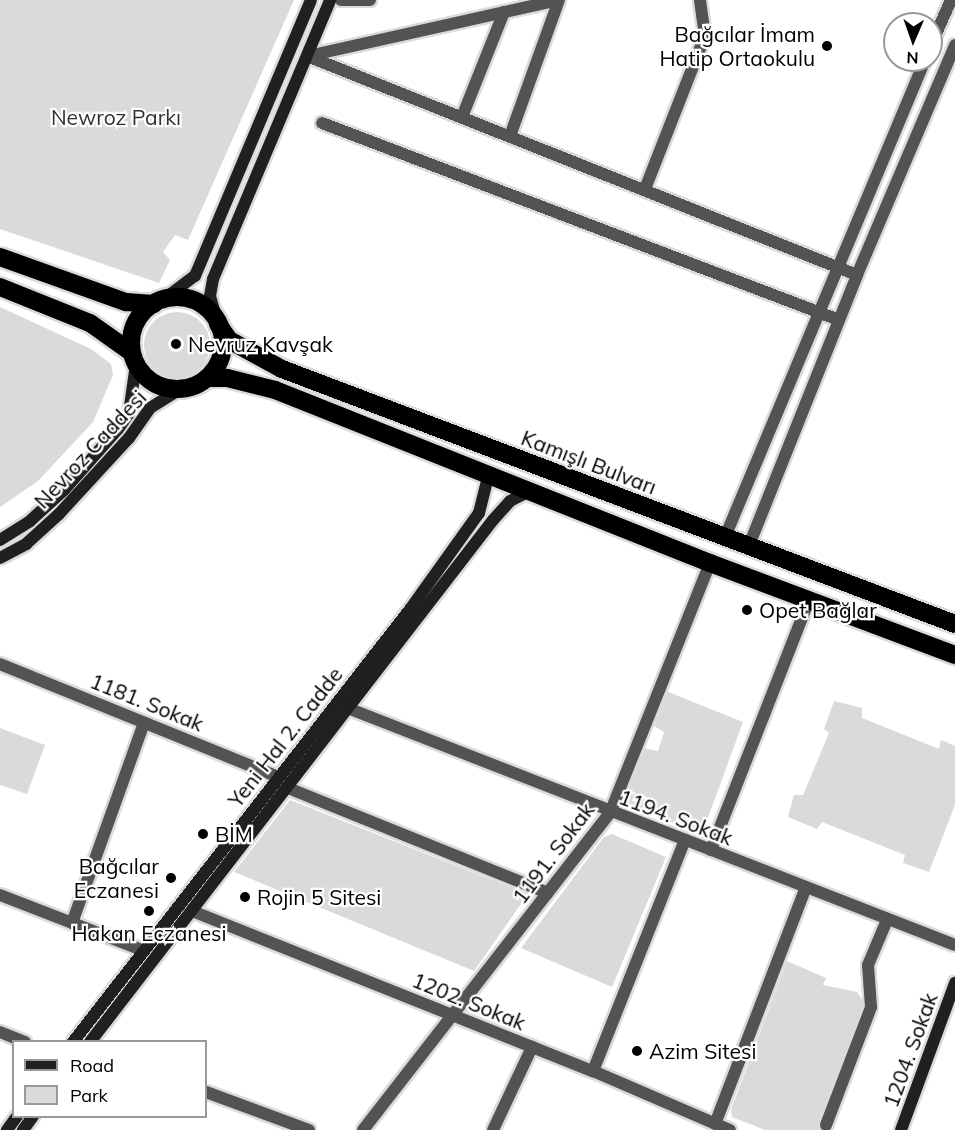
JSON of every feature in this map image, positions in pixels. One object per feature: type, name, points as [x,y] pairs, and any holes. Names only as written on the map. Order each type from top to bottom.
[{"type":"highway","points":[[0,257],[126,302],[159,302],[185,298],[199,303],[218,324],[222,353],[207,378]]},
{"type":"highway","points":[[0,287],[90,322],[134,358],[153,383],[180,389],[207,378],[226,378],[275,390],[710,563],[955,655]]},
{"type":"highway","points":[[134,358],[137,319],[159,302]]},
{"type":"highway","name":"Kamışlı Bulvarı","points":[[218,324],[229,340],[282,369],[725,537],[748,548],[955,624]]},
{"type":"street","points":[[159,302],[195,276],[311,0]]},
{"type":"street","points":[[218,324],[210,296],[213,279],[330,0]]},
{"type":"street","points":[[341,0],[370,0]]},
{"type":"street","points":[[307,56],[558,0]]},
{"type":"street","points":[[510,136],[558,0]]},
{"type":"street","points":[[645,189],[705,36],[700,0]]},
{"type":"street","points":[[943,18],[951,0]]},
{"type":"street","points":[[462,117],[504,12]]},
{"type":"street","points":[[748,548],[857,275],[955,45]]},
{"type":"street","points":[[307,56],[857,275]]},
{"type":"street","points":[[725,537],[920,72]]},
{"type":"street","points":[[322,123],[839,320]]},
{"type":"street","name":"Nevroz Caddesi","points":[[0,540],[64,490],[118,429],[131,404],[134,358]]},
{"type":"street","name":"Nevroz Caddesi","points":[[0,558],[26,544],[59,514],[129,438],[150,408],[180,389]]},
{"type":"street","name":"Yeni Hal 2. Cadde","points":[[74,1040],[479,513],[487,495],[488,476]]},
{"type":"street","points":[[91,1040],[350,709],[493,520],[510,501],[528,492]]},
{"type":"street","name":"1191. Sokak","points":[[363,1130],[454,1017],[610,813],[710,563]]},
{"type":"street","points":[[711,850],[809,600]]},
{"type":"street","name":"1181. Sokak","points":[[0,664],[278,777]]},
{"type":"street","name":"1194. Sokak","points":[[350,709],[610,813],[955,945]]},
{"type":"street","points":[[72,923],[144,723]]},
{"type":"street","points":[[288,788],[548,893]]},
{"type":"street","points":[[592,1071],[685,840]]},
{"type":"street","points":[[714,1124],[805,889]]},
{"type":"street","points":[[0,895],[142,950]]},
{"type":"street","name":"1202. Sokak","points":[[192,911],[592,1071],[730,1130]]},
{"type":"street","points":[[826,1125],[872,1007],[868,966],[887,920]]},
{"type":"street","name":"1204. Sokak","points":[[902,1130],[955,983]]},
{"type":"street","points":[[0,1032],[22,1040]]},
{"type":"street","points":[[493,1130],[532,1047]]},
{"type":"street","points":[[207,1092],[309,1130]]},
{"type":"green space","name":"Newroz Parkı","points":[[0,0],[294,0],[188,240],[175,235],[163,252],[170,260],[159,283],[0,229]]},
{"type":"green space","points":[[0,307],[91,349],[111,364],[113,375],[93,422],[38,481],[0,507]]},
{"type":"green space","points":[[177,312],[190,315],[200,322],[207,332],[210,345],[207,358],[200,368],[190,375],[177,378],[164,375],[154,368],[147,358],[144,345],[147,332],[154,322],[164,315]]},
{"type":"green space","points":[[666,691],[743,722],[702,834],[622,803],[644,748],[658,751],[664,732],[654,726]]},
{"type":"green space","points":[[834,701],[862,708],[862,718],[939,749],[941,740],[955,746],[955,805],[929,872],[903,863],[905,855],[822,822],[817,829],[788,817],[794,795],[803,795],[829,733],[824,729]]},
{"type":"green space","points":[[0,728],[45,745],[27,794],[0,785]]},
{"type":"green space","points":[[290,800],[528,894],[474,971],[234,872]]},
{"type":"green space","points":[[612,834],[666,857],[612,987],[521,948],[604,837]]},
{"type":"green space","points":[[787,961],[826,978],[823,985],[857,992],[865,1004],[826,1130],[765,1130],[732,1117],[731,1109]]},
{"type":"place","name":"Bağcılar İmam Hatip Ortaokulu","points":[[827,46]]},
{"type":"place","name":"Nevruz Kavşak","points":[[176,344]]},
{"type":"place","name":"Opet Bağlar","points":[[747,610]]},
{"type":"place","name":"BİM","points":[[203,834]]},
{"type":"place","name":"Bağcılar Eczanesi","points":[[171,878]]},
{"type":"place","name":"Rojin 5 Sitesi","points":[[245,897]]},
{"type":"place","name":"Hakan Eczanesi","points":[[149,911]]},
{"type":"place","name":"Azim Sitesi","points":[[637,1051]]}]
